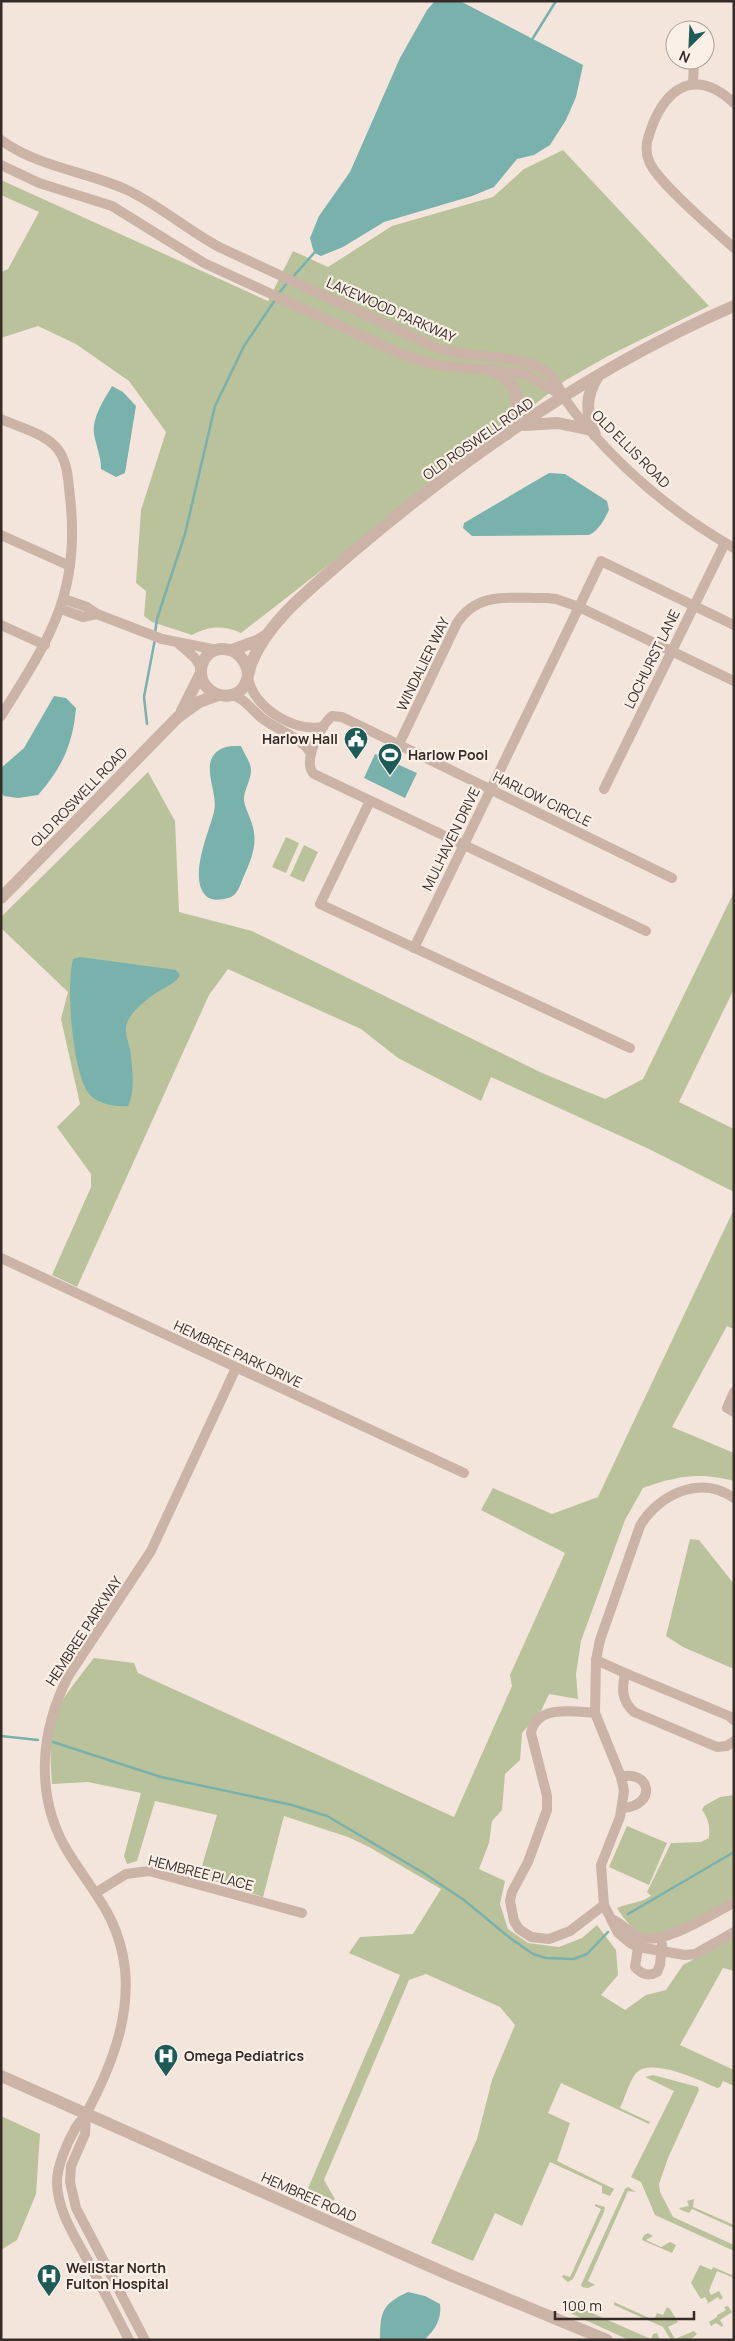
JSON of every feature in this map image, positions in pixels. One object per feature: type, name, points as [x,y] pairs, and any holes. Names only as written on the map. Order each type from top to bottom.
[{"type":"street","points":[[693,84],[694,70]]},
{"type":"street","points":[[734,103],[722,92],[709,86],[693,84],[675,91],[661,105],[647,138],[648,160],[658,176],[734,248]]},
{"type":"street","name":"LAKEWOOD PARKWAY","points":[[1,140],[36,160],[97,178],[127,190],[189,231],[219,248],[433,346],[460,354],[514,360],[536,365],[555,380],[564,397]]},
{"type":"street","points":[[1,165],[33,180],[112,206],[204,263],[401,354],[436,365],[491,369],[532,376],[545,387],[564,397]]},
{"type":"street","name":"OLD ROSWELL ROAD","points":[[178,717],[194,691],[207,657],[217,650],[232,650],[257,641],[267,635],[324,577],[379,530],[508,434],[598,376],[660,342],[734,306]]},
{"type":"street","points":[[491,369],[508,380],[517,393],[517,406],[508,434]]},
{"type":"street","points":[[593,433],[587,410],[589,395],[598,376]]},
{"type":"street","name":"OLD ELLIS ROAD","points":[[564,397],[593,433],[656,496],[699,527],[729,545]]},
{"type":"street","points":[[1,419],[43,437],[61,453],[66,469],[72,519],[70,566],[63,604],[45,645],[1,716]]},
{"type":"street","points":[[519,426],[558,423],[593,433]]},
{"type":"street","points":[[1,536],[70,566]]},
{"type":"street","name":"LOCHURST LANE","points":[[604,789],[693,606],[729,545]]},
{"type":"street","points":[[579,607],[601,561],[734,625]]},
{"type":"street","name":"WINDALIER WAY","points":[[399,744],[457,623],[473,605],[490,599],[556,599],[579,607],[734,681]]},
{"type":"street","points":[[63,604],[83,617],[97,614],[178,644],[217,650]]},
{"type":"street","name":"MULHAVEN DRIVE","points":[[414,948],[579,607]]},
{"type":"street","points":[[1,625],[45,645]]},
{"type":"street","name":"OLD ROSWELL ROAD","points":[[1,898],[178,717],[198,702],[218,695],[232,695],[242,688],[267,635]]},
{"type":"street","points":[[178,644],[195,658],[204,684],[218,695]]},
{"type":"street","points":[[232,650],[244,659],[250,686],[257,699],[271,710],[304,727],[323,727],[311,753],[308,766],[314,774],[646,931]]},
{"type":"street","points":[[232,695],[245,702],[266,721],[298,739],[311,753]]},
{"type":"street","name":"HARLOW CIRCLE","points":[[323,727],[332,716],[342,717],[672,878]]},
{"type":"street","points":[[370,801],[320,904],[630,1048]]},
{"type":"street","name":"HEMBREE PARK DRIVE","points":[[1,1258],[464,1473]]},
{"type":"street","name":"HEMBREE PARKWAY","points":[[86,2115],[117,2045],[126,1997],[125,1970],[120,1943],[110,1917],[97,1892],[66,1849],[50,1808],[44,1764],[50,1719],[58,1696],[69,1675],[151,1551],[236,1368]]},
{"type":"street","points":[[734,1392],[727,1408],[734,1412]]},
{"type":"street","points":[[734,1498],[713,1489],[694,1488],[665,1498],[646,1516],[640,1526],[600,1640],[596,1660],[595,1712],[621,1777],[624,1791],[622,1808],[601,1865],[604,1905],[613,1920],[624,1925],[639,1942],[685,1955],[695,1954],[734,1932]]},
{"type":"street","points":[[596,1660],[729,1716],[734,1720]]},
{"type":"street","points":[[625,1672],[622,1696],[626,1705],[634,1712],[717,1747],[727,1746],[734,1741]]},
{"type":"street","points":[[595,1712],[546,1713],[537,1717],[532,1726],[531,1733],[547,1796],[547,1810],[537,1840],[512,1892],[510,1901],[514,1921],[519,1929],[531,1938],[558,1937],[604,1905]]},
{"type":"street","points":[[621,1777],[629,1775],[638,1777],[643,1782],[646,1790],[640,1804],[622,1808]]},
{"type":"street","name":"HEMBREE PLACE","points":[[97,1892],[126,1874],[148,1871],[302,1913]]},
{"type":"street","points":[[639,1942],[662,1938],[734,1903]]},
{"type":"street","points":[[639,1942],[635,1967],[638,1971],[649,1974],[657,1972],[662,1950],[662,1938]]},
{"type":"street","name":"HEMBREE ROAD","points":[[1,2076],[452,2276],[607,2340]]},
{"type":"street","points":[[86,2115],[85,2134],[72,2166],[72,2195],[76,2208],[145,2340]]},
{"type":"street","points":[[86,2115],[71,2137],[60,2166],[57,2182],[59,2201],[64,2215],[129,2340]]},
{"type":"street","points":[[110,2302],[122,2296]]},
{"type":"green space","points":[[563,150],[709,306],[608,356],[566,380],[241,633],[222,628],[210,628],[192,635],[152,622],[144,616],[146,591],[136,583],[141,510],[166,432],[129,381],[76,344],[38,326],[1,338],[1,272],[8,269],[39,212],[1,195],[1,180],[268,301],[293,251],[328,267],[392,226],[493,197],[524,169]]},
{"type":"green space","points":[[148,772],[175,821],[179,912],[252,931],[542,1073],[605,1099],[643,1079],[734,892],[734,989],[679,1102],[734,1129],[734,1192],[649,1149],[491,1077],[481,1101],[398,1058],[361,1029],[228,969],[209,995],[77,1287],[52,1275],[91,1187],[91,1174],[57,1127],[80,1104],[61,1019],[68,992],[1,928],[1,917]]},
{"type":"green space","points":[[286,837],[299,843],[286,873],[272,867]]},
{"type":"green space","points":[[304,845],[318,852],[304,882],[290,876]]},
{"type":"green space","points":[[734,1209],[734,1329],[727,1326],[672,1427],[734,1453],[734,1481],[699,1476],[678,1478],[643,1488],[625,1520],[581,1641],[576,1674],[578,1699],[549,1694],[541,1711],[522,1733],[520,1760],[505,1774],[502,1810],[492,1821],[489,1843],[479,1869],[505,1881],[500,1904],[508,1929],[528,1943],[559,1947],[582,1938],[597,1925],[616,1950],[618,1975],[601,1995],[625,2010],[646,1995],[666,1990],[683,1965],[734,1937],[734,1971],[723,1968],[680,2045],[734,2070],[734,2086],[723,2081],[720,2087],[717,2088],[676,2072],[653,2067],[643,2069],[634,2076],[620,2108],[650,2122],[649,2124],[561,2083],[548,2113],[570,2123],[557,2161],[614,2189],[610,2196],[602,2193],[602,2186],[550,2162],[522,2226],[495,2213],[473,2261],[431,2243],[477,2139],[492,2080],[515,2025],[500,2007],[426,1974],[409,1980],[324,2180],[335,2199],[327,2204],[306,2193],[400,1975],[349,1953],[360,1937],[413,1934],[441,1889],[369,1847],[348,1837],[284,1816],[263,1897],[199,1876],[217,1815],[155,1801],[137,1861],[127,1864],[124,1856],[141,1793],[88,1782],[52,1784],[51,1740],[55,1718],[64,1698],[94,1658],[134,1663],[138,1673],[454,1817],[512,1686],[510,1675],[565,1553],[481,1510],[493,1488],[552,1514],[598,1497]]},
{"type":"green space","points":[[690,1539],[699,1540],[734,1584],[734,1669],[683,1647],[666,1636]]},
{"type":"green space","points":[[734,1795],[734,1900],[677,1928],[655,1936],[648,1936],[634,1929],[617,1908],[651,1896],[647,1892],[671,1843],[701,1842],[709,1838],[709,1823],[702,1810],[704,1806],[720,1797]]},
{"type":"green space","points":[[627,1826],[667,1843],[649,1885],[609,1867]]},
{"type":"green space","points":[[653,2075],[698,2087],[699,2090],[668,2158],[659,2184],[660,2192],[673,2217],[734,2245],[734,2251],[655,2215],[641,2182],[631,2177],[674,2091],[645,2077]]},
{"type":"green space","points":[[1,2116],[40,2134],[36,2194],[17,2240],[1,2250]]},
{"type":"green space","points":[[628,2187],[636,2192],[628,2191],[588,2281],[595,2285],[588,2288],[582,2287],[581,2285],[625,2189]]},
{"type":"green space","points":[[694,2199],[693,2207],[734,2225],[734,2228],[692,2209],[689,2213],[679,2208],[689,2206],[687,2201]]},
{"type":"green space","points":[[595,2204],[605,2207],[604,2212],[573,2279],[568,2282],[562,2277],[563,2275],[570,2277],[601,2209],[595,2206]]},
{"type":"green space","points":[[648,2233],[653,2236],[646,2240],[661,2247],[670,2242],[676,2245],[672,2253],[642,2240],[644,2235]]},
{"type":"green space","points":[[700,2265],[712,2270],[713,2267],[734,2276],[734,2278],[717,2271],[709,2291],[711,2295],[719,2291],[723,2298],[720,2300],[718,2297],[707,2304],[708,2302],[705,2297],[701,2299],[691,2283]]},
{"type":"green space","points":[[576,2302],[584,2302],[587,2304],[585,2310],[651,2339],[653,2334],[657,2333],[660,2340],[629,2340],[572,2314],[571,2307]]},
{"type":"green space","points":[[614,2302],[654,2320],[657,2313],[663,2315],[667,2307],[678,2322],[668,2327],[675,2339],[694,2331],[697,2334],[690,2340],[671,2340],[663,2327],[614,2305]]},
{"type":"green space","points":[[728,2306],[732,2312],[720,2320],[723,2325],[722,2327],[716,2323],[711,2326],[709,2322],[726,2310],[724,2307]]},
{"type":"water","points":[[435,1],[460,1],[583,65],[576,97],[566,120],[550,145],[534,155],[517,159],[494,187],[472,196],[384,222],[343,247],[321,256],[314,253],[310,238],[319,216],[350,172],[400,58],[427,10]]},
{"type":"water","points":[[112,386],[123,392],[136,406],[125,473],[116,477],[101,469],[94,434],[97,415]]},
{"type":"water","points":[[549,473],[565,474],[607,501],[609,510],[593,533],[589,535],[472,536],[463,528],[464,523]]},
{"type":"water","points":[[54,696],[66,698],[76,708],[69,744],[60,765],[38,795],[18,798],[4,796],[1,792],[1,768],[24,748]]},
{"type":"water","points":[[232,746],[241,746],[251,767],[244,799],[253,829],[254,843],[249,864],[236,893],[231,897],[219,900],[208,898],[201,888],[199,867],[215,806],[210,772],[211,760],[217,751]]},
{"type":"water","name":"Harlow Pool","points":[[375,754],[417,773],[405,798],[364,778]]},
{"type":"water","points":[[80,957],[176,970],[180,975],[173,983],[141,1005],[132,1014],[127,1023],[126,1033],[133,1078],[128,1106],[117,1106],[100,1102],[87,1091],[82,1079],[74,1045],[70,1007],[73,959]]},
{"type":"water","points":[[408,2292],[425,2296],[440,2304],[439,2319],[434,2328],[424,2340],[380,2340],[384,2310],[399,2296]]},
{"type":"waterway","points":[[533,38],[556,1]]},
{"type":"waterway","points":[[292,278],[314,253]]},
{"type":"waterway","points":[[279,293],[288,282]]},
{"type":"waterway","points":[[155,633],[157,619],[185,534],[215,406],[244,346],[275,300]]},
{"type":"waterway","points":[[147,724],[144,697],[155,639]]},
{"type":"waterway","points":[[1,1736],[38,1740]]},
{"type":"waterway","points":[[53,1742],[161,1777],[292,1805],[327,1816],[422,1872],[464,1900],[510,1938],[533,1954],[546,1958],[574,1959],[587,1954],[608,1932]]},
{"type":"waterway","points":[[628,1914],[734,1852]]},
{"type":"place","name":"Harlow Hall","points":[[356,760]]},
{"type":"place","name":"Harlow Pool","points":[[390,776]]},
{"type":"place","name":"Omega Pediatrics","points":[[166,2077]]},
{"type":"place","name":"WellStar North Fulton Hospital","points":[[49,2297]]}]
